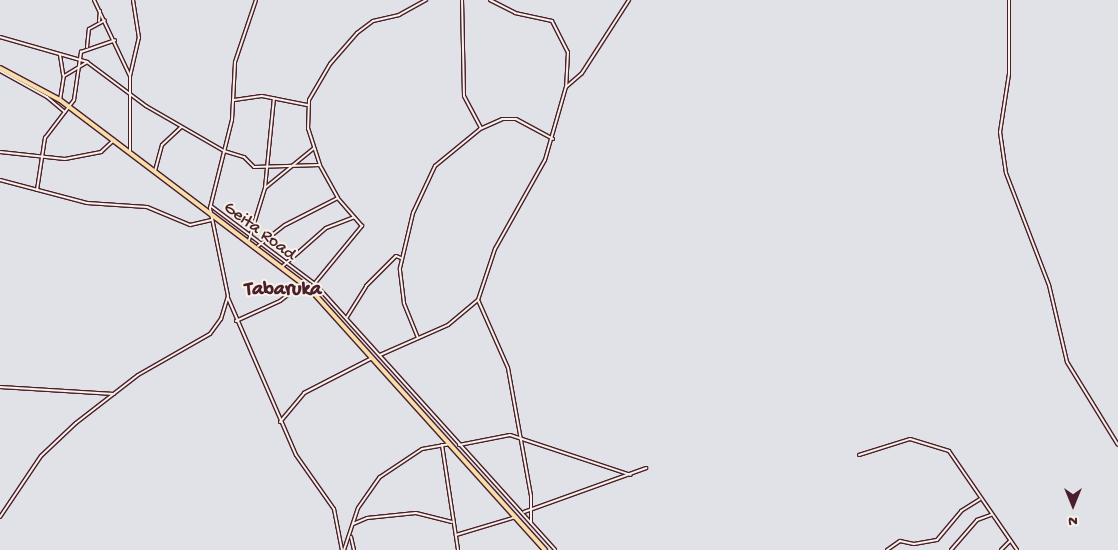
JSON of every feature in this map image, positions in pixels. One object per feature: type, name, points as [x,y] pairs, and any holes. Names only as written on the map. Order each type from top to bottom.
[{"type":"highway","name":"Geita Road","points":[[0,68],[70,107],[210,212],[250,238],[303,283],[374,357],[546,550]]},
{"type":"street","points":[[94,0],[115,40],[130,76],[133,96],[130,152]]},
{"type":"street","points":[[130,76],[139,38],[133,0]]},
{"type":"street","points":[[256,0],[236,59],[234,100],[211,206],[211,220],[228,296],[236,321],[280,422],[302,464],[334,509],[343,550]]},
{"type":"street","points":[[310,290],[362,226],[338,198],[320,165],[314,148],[308,105],[328,66],[353,36],[373,21],[395,17],[426,0]]},
{"type":"street","points":[[462,0],[464,96],[481,128]]},
{"type":"street","points":[[380,355],[448,324],[478,300],[495,249],[552,139],[566,87],[568,52],[552,21],[515,13],[490,0]]},
{"type":"street","points":[[566,87],[582,73],[629,0]]},
{"type":"street","points":[[1009,0],[1008,74],[1000,137],[1006,173],[1049,285],[1067,362],[1118,445]]},
{"type":"street","points":[[99,21],[100,11]]},
{"type":"street","points":[[36,190],[45,138],[64,112],[70,107],[76,93],[76,66],[78,59],[87,48],[89,29],[99,21],[105,20]]},
{"type":"street","points":[[0,37],[87,62],[133,96],[181,127],[224,151],[267,169],[320,165]]},
{"type":"street","points":[[87,48],[115,40]]},
{"type":"street","points":[[60,55],[64,76],[60,100]]},
{"type":"street","points":[[64,76],[76,66],[87,62]]},
{"type":"street","points":[[0,71],[48,97],[64,112]]},
{"type":"street","points":[[234,100],[274,98],[308,105]]},
{"type":"street","points":[[211,206],[250,238],[265,188],[274,98]]},
{"type":"street","points":[[418,338],[401,290],[401,258],[414,224],[413,214],[435,166],[481,128],[502,119],[516,119],[552,139]]},
{"type":"street","points":[[155,171],[162,145],[181,127]]},
{"type":"street","points":[[0,152],[40,159],[101,152],[114,139]]},
{"type":"street","points":[[265,188],[295,166],[314,148]]},
{"type":"street","points":[[0,180],[87,203],[147,207],[190,225],[211,220]]},
{"type":"street","points":[[338,198],[292,221],[259,245],[287,262],[315,284],[555,550]]},
{"type":"street","points":[[283,266],[326,228],[354,217]]},
{"type":"street","points":[[346,318],[366,287],[396,256],[401,258]]},
{"type":"street","points":[[236,321],[280,301],[303,283]]},
{"type":"street","points":[[0,516],[41,456],[114,394],[214,331],[228,296]]},
{"type":"street","points":[[478,300],[508,368],[533,510],[531,523]]},
{"type":"street","points":[[280,422],[304,393],[374,357]]},
{"type":"street","points":[[0,387],[114,394]]},
{"type":"street","points":[[460,445],[510,435],[631,474]]},
{"type":"street","points":[[859,455],[920,439],[950,452],[980,499],[1017,550]]},
{"type":"street","points":[[343,550],[361,503],[383,474],[422,450],[452,444]]},
{"type":"street","points":[[442,445],[452,522],[458,550]]},
{"type":"street","points":[[523,513],[646,468]]},
{"type":"street","points":[[887,550],[900,541],[914,544],[937,540],[961,512],[980,499]]},
{"type":"street","points":[[353,524],[367,518],[416,513],[452,522]]},
{"type":"street","points":[[951,550],[977,520],[991,514]]},
{"type":"street","points":[[456,535],[498,526],[517,516]]},
{"type":"street","points":[[350,535],[354,550]]},
{"type":"street","points":[[1001,550],[1010,541]]},
{"type":"district","name":"Tabaruka","points":[[283,290]]}]
